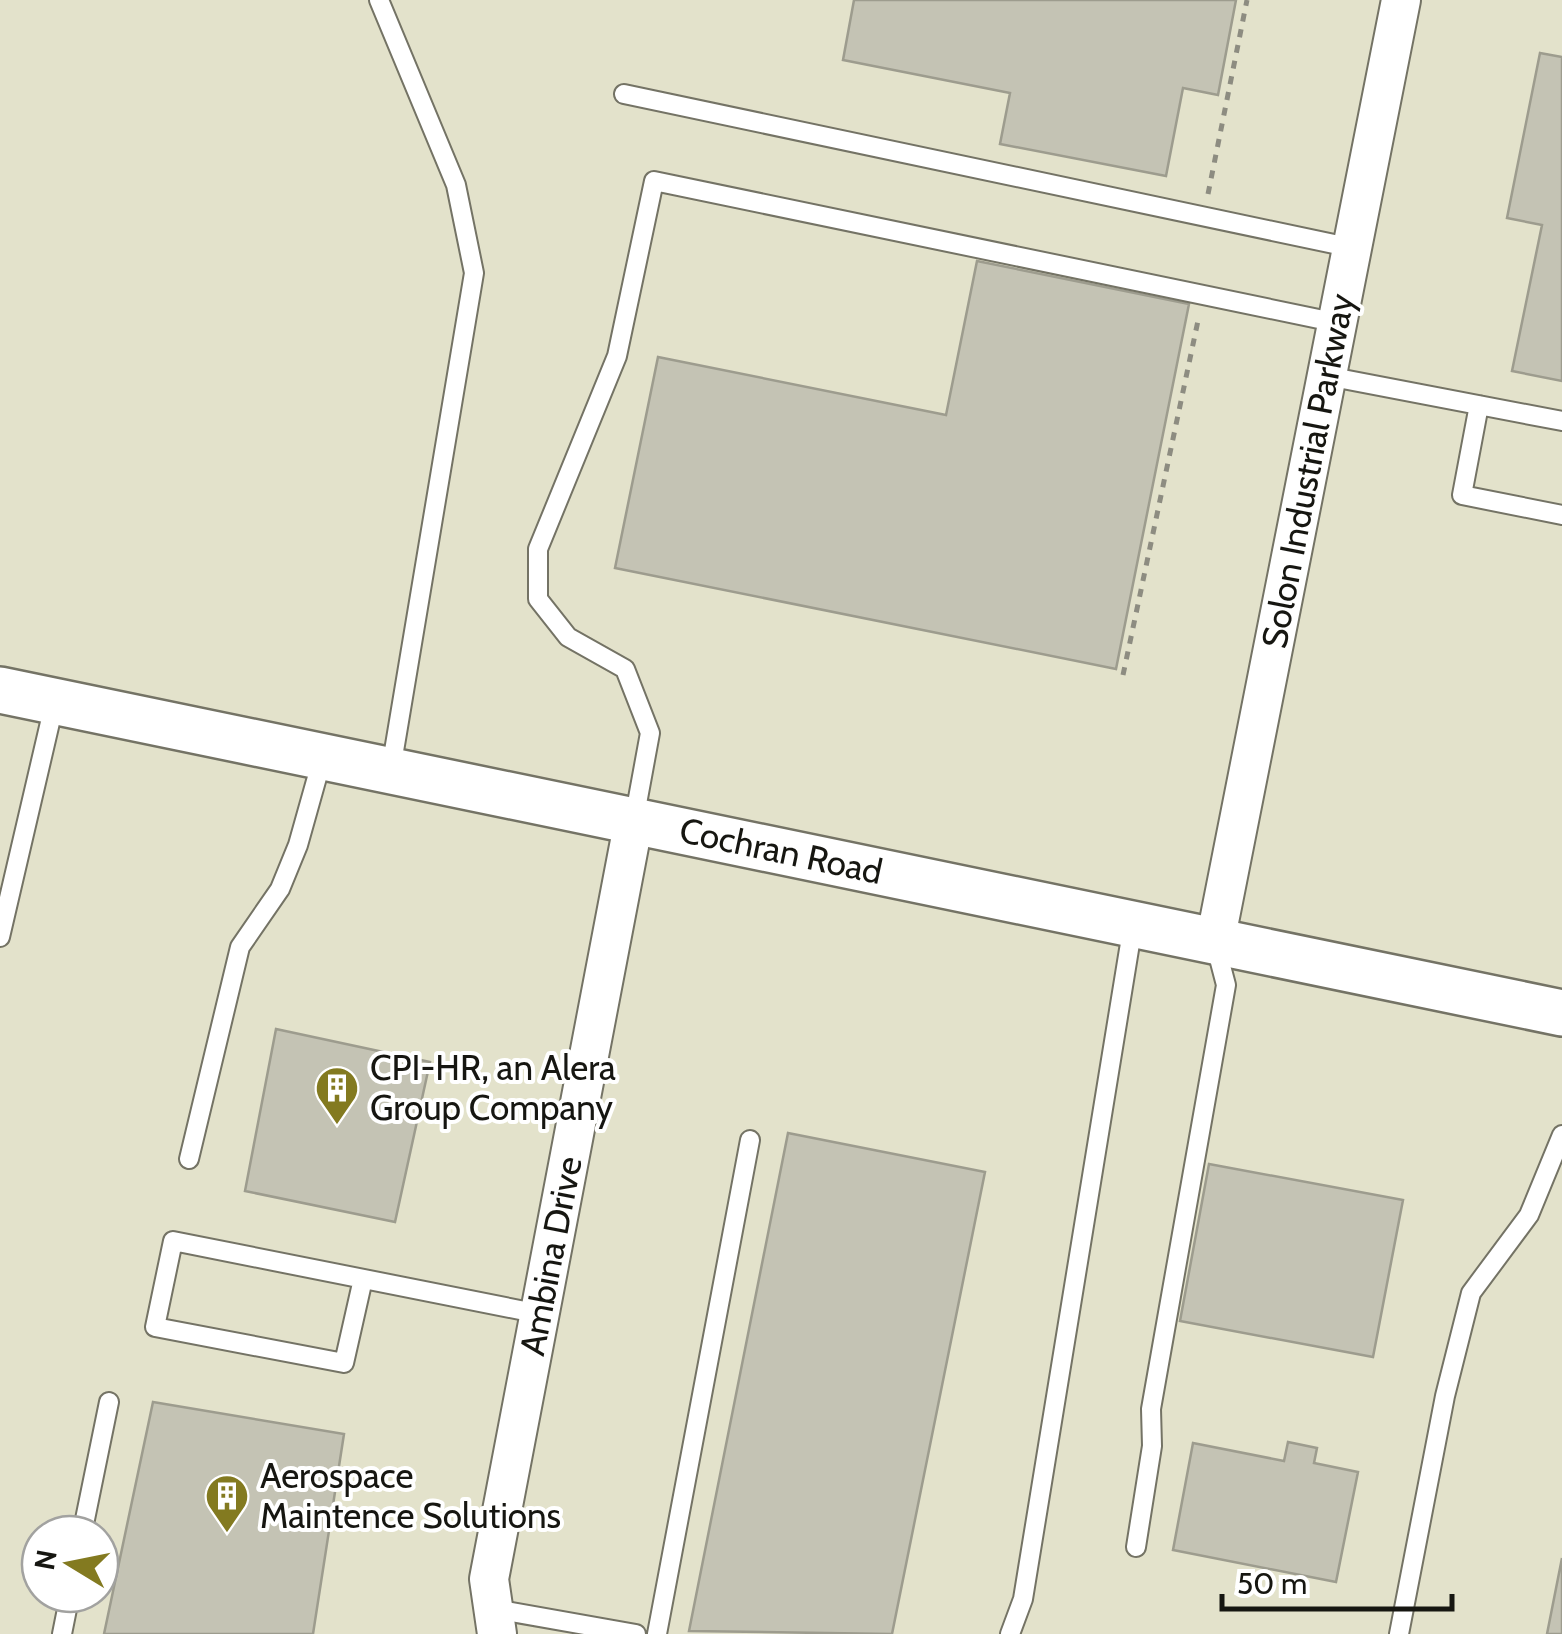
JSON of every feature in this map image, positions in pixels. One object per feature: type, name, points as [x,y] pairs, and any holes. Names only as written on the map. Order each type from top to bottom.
[{"type":"street","name":"Solon Industrial Parkway","points":[[1215,942],[1402,0]]},
{"type":"street","name":"Cochran Road","points":[[0,690],[1562,1014]]},
{"type":"street","name":"Ambina Drive","points":[[495,1622],[490,1579],[634,820]]},
{"type":"lane","points":[[379,0],[456,185],[474,273],[391,770]]},
{"type":"lane","points":[[624,94],[1352,248]]},
{"type":"lane","points":[[634,820],[650,734],[625,669],[568,637],[538,599],[538,549],[617,356],[654,181],[1338,324]]},
{"type":"lane","points":[[1327,376],[1562,421]]},
{"type":"lane","points":[[1479,405],[1462,495],[1562,516]]},
{"type":"lane","points":[[0,938],[55,701]]},
{"type":"lane","points":[[189,1159],[240,947],[280,889],[298,845],[323,756]]},
{"type":"lane","points":[[1010,1634],[1023,1600],[1134,925]]},
{"type":"lane","points":[[1136,1547],[1152,1446],[1150,1409],[1226,985],[1215,942]]},
{"type":"lane","points":[[1399,1634],[1445,1396],[1471,1292],[1529,1214],[1562,1135]]},
{"type":"lane","points":[[657,1634],[750,1140]]},
{"type":"lane","points":[[364,1279],[344,1363],[155,1327],[174,1241],[540,1314]]},
{"type":"lane","points":[[86,1514],[109,1402]]},
{"type":"lane","points":[[495,1622],[636,1634]]},
{"type":"path","points":[[1204,217],[1247,0]]},
{"type":"path","points":[[1123,675],[1203,295]]},
{"type":"shaded area","points":[[0,0],[1562,0],[1562,1634],[0,1634]]},
{"type":"building","points":[[854,0],[1236,0],[1218,95],[1183,88],[1166,176],[1000,144],[1010,93],[843,60]]},
{"type":"building","points":[[1540,53],[1562,57],[1562,381],[1512,371],[1542,225],[1507,218]]},
{"type":"building","points":[[977,261],[1189,304],[1116,669],[615,568],[658,357],[946,415]]},
{"type":"building","name":"CPI-HR, an Alera Group Company","points":[[276,1029],[430,1062],[395,1222],[245,1191]]},
{"type":"building","points":[[788,1133],[985,1172],[892,1634],[689,1631]]},
{"type":"building","points":[[1209,1164],[1403,1200],[1373,1357],[1180,1321]]},
{"type":"building","name":"Aerospace Maintence Solutions","points":[[153,1402],[344,1434],[313,1634],[104,1634],[108,1614],[120,1614],[120,1558]]},
{"type":"building","points":[[1288,1442],[1317,1448],[1314,1463],[1358,1472],[1336,1582],[1173,1550],[1193,1443],[1284,1461]]},
{"type":"building","points":[[1562,1558],[1562,1634],[1547,1634]]},
{"type":"place","name":"CPI-HR, an Alera Group Company","points":[[337,1126]]},
{"type":"place","name":"Aerospace Maintence Solutions","points":[[227,1534]]}]
